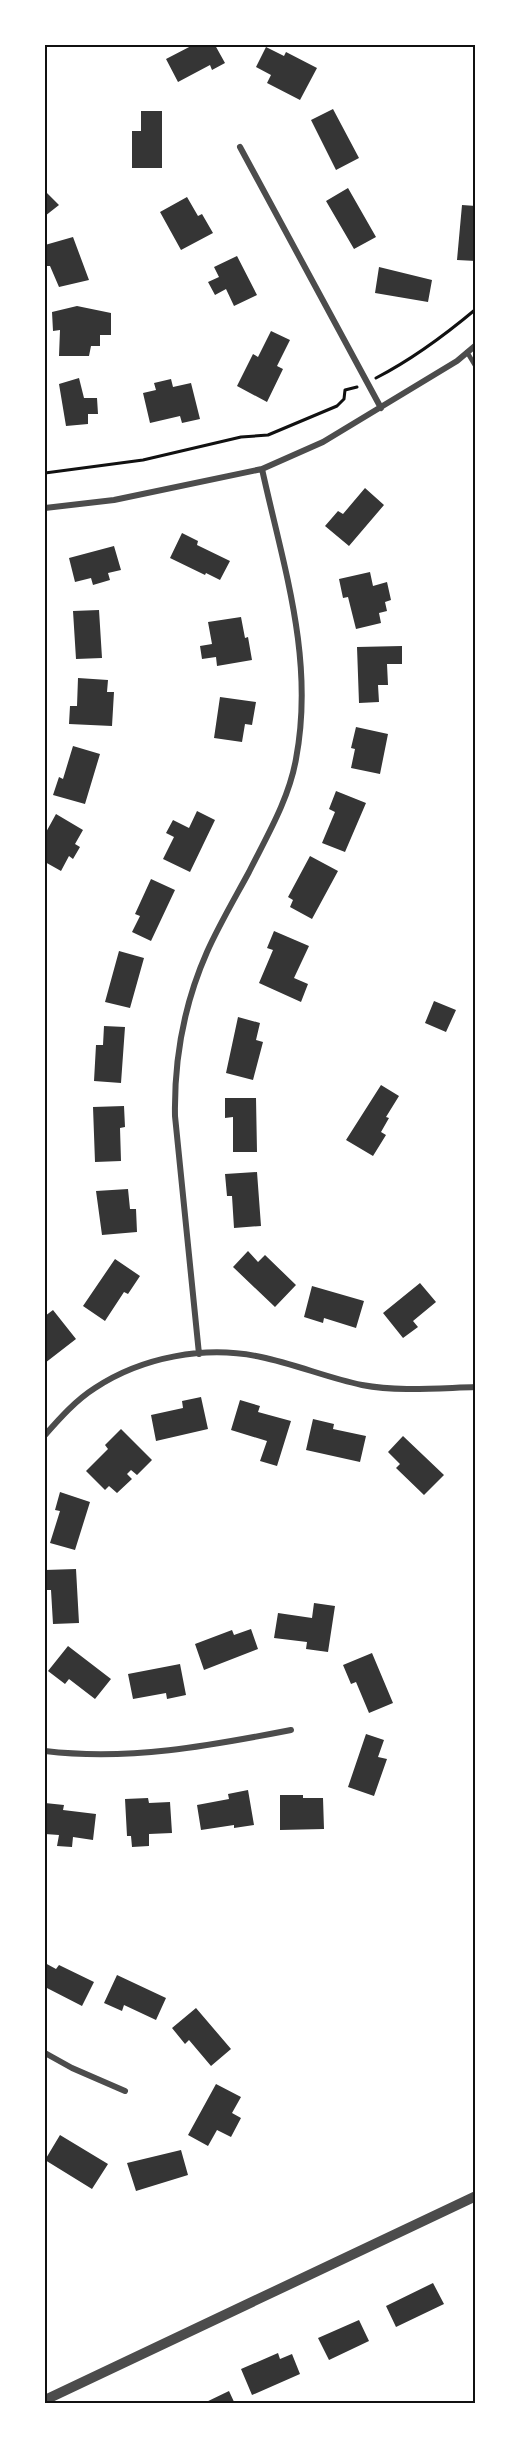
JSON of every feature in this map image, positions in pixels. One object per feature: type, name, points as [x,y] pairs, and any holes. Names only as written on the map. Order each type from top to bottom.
[{"type":"street","points":[[240,147],[381,408]]},
{"type":"street","points":[[45,508],[114,500],[262,469],[324,442],[381,408],[476,345]]},
{"type":"street","points":[[199,1354],[176,1116],[175,1090],[180,1043],[191,994],[208,951],[272,826],[290,782],[296,760],[302,717],[303,680],[300,639],[262,469]]},
{"type":"street","points":[[45,1435],[63,1414],[94,1388],[127,1370],[173,1356],[222,1353],[262,1357],[338,1379],[384,1388],[476,1387]]},
{"type":"street","points":[[45,1751],[79,1755],[149,1754],[208,1747],[291,1730]]},
{"type":"street","points":[[45,2053],[72,2068],[125,2091]]},
{"type":"street","points":[[45,2400],[476,2196]]},
{"type":"lane","points":[[467,352],[476,367]]},
{"type":"path","points":[[45,473],[143,460],[241,437],[268,435],[337,406],[344,399],[345,390],[351,390],[404,363],[446,334],[476,309]]},
{"type":"building","points":[[193,45],[215,45],[225,63],[212,70],[210,65],[178,82],[166,59]]},
{"type":"building","points":[[266,47],[284,56],[286,52],[317,68],[300,100],[267,83],[271,75],[256,67]]},
{"type":"building","points":[[333,109],[359,158],[336,170],[311,120]]},
{"type":"building","points":[[141,111],[162,111],[162,168],[132,168],[132,131],[141,131]]},
{"type":"building","points":[[348,188],[376,237],[354,249],[326,201]]},
{"type":"building","points":[[45,191],[59,205],[45,216]]},
{"type":"building","points":[[187,197],[198,216],[202,214],[213,233],[181,250],[160,212]]},
{"type":"building","points":[[462,205],[476,206],[476,261],[457,260]]},
{"type":"building","points":[[73,237],[89,280],[59,287],[50,266],[45,266],[45,245]]},
{"type":"building","points":[[237,256],[257,295],[234,306],[226,289],[215,295],[208,282],[219,277],[214,267]]},
{"type":"building","points":[[379,267],[432,280],[428,302],[375,293]]},
{"type":"building","points":[[77,306],[111,313],[111,335],[100,335],[100,346],[91,346],[89,356],[59,356],[60,330],[53,331],[52,312]]},
{"type":"building","points":[[271,331],[290,340],[277,366],[283,369],[267,402],[237,386],[253,354],[258,357]]},
{"type":"building","points":[[79,378],[84,398],[97,398],[98,414],[88,414],[88,424],[66,426],[59,384]]},
{"type":"building","points":[[171,379],[173,387],[191,383],[200,419],[182,423],[180,416],[150,423],[143,393],[156,390],[154,383]]},
{"type":"building","points":[[365,488],[384,505],[349,546],[325,526],[338,511],[343,514]]},
{"type":"building","points":[[182,533],[198,541],[197,545],[230,561],[220,580],[170,558]]},
{"type":"building","points":[[114,546],[121,570],[108,573],[110,580],[93,585],[91,578],[75,582],[69,558]]},
{"type":"building","points":[[370,572],[373,586],[387,582],[391,600],[385,602],[387,611],[379,613],[381,623],[356,629],[348,597],[343,598],[339,579]]},
{"type":"building","points":[[99,610],[102,658],[76,659],[73,611]]},
{"type":"building","points":[[241,617],[245,638],[248,637],[252,660],[217,666],[216,657],[202,659],[200,646],[212,644],[208,622]]},
{"type":"building","points":[[402,646],[402,664],[387,664],[388,685],[378,685],[379,702],[359,703],[357,647]]},
{"type":"building","points":[[78,678],[108,680],[107,692],[114,692],[112,726],[69,724],[70,706],[77,706]]},
{"type":"building","points":[[220,697],[256,702],[252,725],[245,724],[242,742],[214,738]]},
{"type":"building","points":[[356,727],[388,734],[380,774],[351,768],[355,749],[351,748]]},
{"type":"building","points":[[73,746],[100,754],[85,804],[53,795],[59,777],[63,779]]},
{"type":"building","points":[[336,791],[366,803],[345,852],[322,843],[335,812],[329,809]]},
{"type":"building","points":[[197,811],[215,820],[190,872],[163,859],[174,837],[166,833],[173,820],[189,828]]},
{"type":"building","points":[[56,814],[83,830],[75,844],[80,847],[73,859],[69,856],[61,871],[45,862],[45,834]]},
{"type":"building","points":[[310,856],[338,871],[312,919],[290,907],[293,900],[288,897]]},
{"type":"building","points":[[151,879],[175,890],[151,941],[132,932],[140,916],[135,914]]},
{"type":"building","points":[[274,931],[309,946],[294,978],[308,984],[301,1002],[259,983],[273,950],[267,948]]},
{"type":"building","points":[[119,951],[144,958],[130,1008],[105,1002]]},
{"type":"building","points":[[434,1001],[456,1010],[446,1032],[425,1023]]},
{"type":"building","points":[[238,1017],[260,1023],[256,1040],[263,1042],[253,1080],[226,1073]]},
{"type":"building","points":[[104,1026],[125,1027],[121,1083],[94,1081],[96,1045],[103,1045]]},
{"type":"building","points":[[381,1085],[399,1096],[386,1117],[389,1118],[381,1132],[386,1135],[373,1156],[346,1140]]},
{"type":"building","points":[[225,1098],[256,1098],[257,1152],[233,1152],[233,1117],[225,1118]]},
{"type":"building","points":[[124,1106],[125,1127],[120,1128],[121,1161],[95,1162],[93,1107]]},
{"type":"building","points":[[257,1172],[261,1226],[234,1228],[232,1196],[227,1196],[225,1174]]},
{"type":"building","points":[[128,1189],[130,1209],[136,1209],[137,1232],[102,1235],[96,1191]]},
{"type":"building","points":[[248,1251],[258,1262],[265,1255],[296,1285],[275,1307],[233,1267]]},
{"type":"building","points":[[115,1259],[140,1276],[128,1294],[124,1292],[105,1321],[83,1306]]},
{"type":"building","points":[[420,1283],[436,1302],[413,1321],[418,1327],[403,1338],[383,1313]]},
{"type":"building","points":[[312,1286],[364,1301],[356,1328],[324,1318],[323,1323],[304,1317]]},
{"type":"building","points":[[53,1310],[76,1339],[45,1363],[45,1316]]},
{"type":"building","points":[[201,1397],[208,1429],[156,1441],[151,1415],[183,1408],[182,1401]]},
{"type":"building","points":[[240,1400],[260,1406],[258,1412],[291,1421],[277,1466],[260,1461],[267,1441],[231,1430]]},
{"type":"building","points":[[313,1419],[334,1424],[333,1429],[366,1436],[360,1462],[306,1450]]},
{"type":"building","points":[[121,1429],[152,1460],[137,1475],[131,1470],[127,1474],[132,1479],[117,1493],[109,1486],[105,1490],[86,1471],[108,1449],[105,1445]]},
{"type":"building","points":[[403,1436],[444,1475],[424,1495],[396,1468],[400,1464],[388,1452]]},
{"type":"building","points":[[60,1492],[90,1502],[75,1550],[50,1543],[60,1511],[55,1510]]},
{"type":"building","points":[[76,1569],[79,1623],[53,1624],[51,1590],[46,1590],[45,1570]]},
{"type":"building","points":[[314,1603],[335,1606],[328,1652],[306,1649],[307,1642],[274,1638],[278,1613],[312,1618]]},
{"type":"building","points":[[251,1629],[258,1649],[204,1670],[195,1644],[232,1630],[234,1635]]},
{"type":"building","points":[[68,1646],[111,1679],[95,1699],[69,1679],[65,1684],[48,1671]]},
{"type":"building","points":[[372,1653],[393,1703],[369,1713],[356,1682],[351,1684],[343,1665]]},
{"type":"building","points":[[180,1664],[186,1695],[167,1699],[166,1693],[133,1699],[128,1674]]},
{"type":"building","points":[[366,1734],[384,1740],[378,1757],[387,1759],[374,1796],[348,1787]]},
{"type":"building","points":[[248,1790],[254,1825],[234,1828],[234,1825],[201,1830],[197,1805],[229,1799],[228,1794]]},
{"type":"building","points":[[280,1795],[323,1798],[324,1829],[280,1830]]},
{"type":"building","points":[[148,1798],[149,1803],[170,1802],[172,1833],[149,1834],[149,1846],[132,1847],[131,1836],[127,1836],[125,1799]]},
{"type":"building","points":[[45,1803],[64,1805],[63,1810],[96,1814],[93,1840],[73,1837],[72,1847],[57,1846],[59,1835],[45,1834]]},
{"type":"building","points":[[45,1963],[56,1969],[59,1965],[94,1982],[82,2006],[45,1987]]},
{"type":"building","points":[[117,1975],[166,1998],[156,2020],[124,2005],[122,2011],[104,2003]]},
{"type":"building","points":[[196,2008],[231,2049],[211,2066],[189,2040],[185,2044],[172,2028]]},
{"type":"building","points":[[216,2084],[241,2097],[232,2113],[241,2118],[231,2137],[217,2130],[208,2146],[188,2135]]},
{"type":"building","points":[[60,2135],[108,2164],[92,2189],[45,2160]]},
{"type":"building","points":[[181,2150],[188,2175],[136,2191],[127,2163]]},
{"type":"building","points":[[433,2283],[444,2304],[396,2327],[386,2306]]},
{"type":"building","points":[[359,2320],[369,2341],[329,2360],[318,2338]]},
{"type":"building","points":[[278,2353],[280,2359],[292,2354],[300,2374],[252,2395],[241,2369]]},
{"type":"building","points":[[229,2391],[235,2404],[202,2404]]}]
